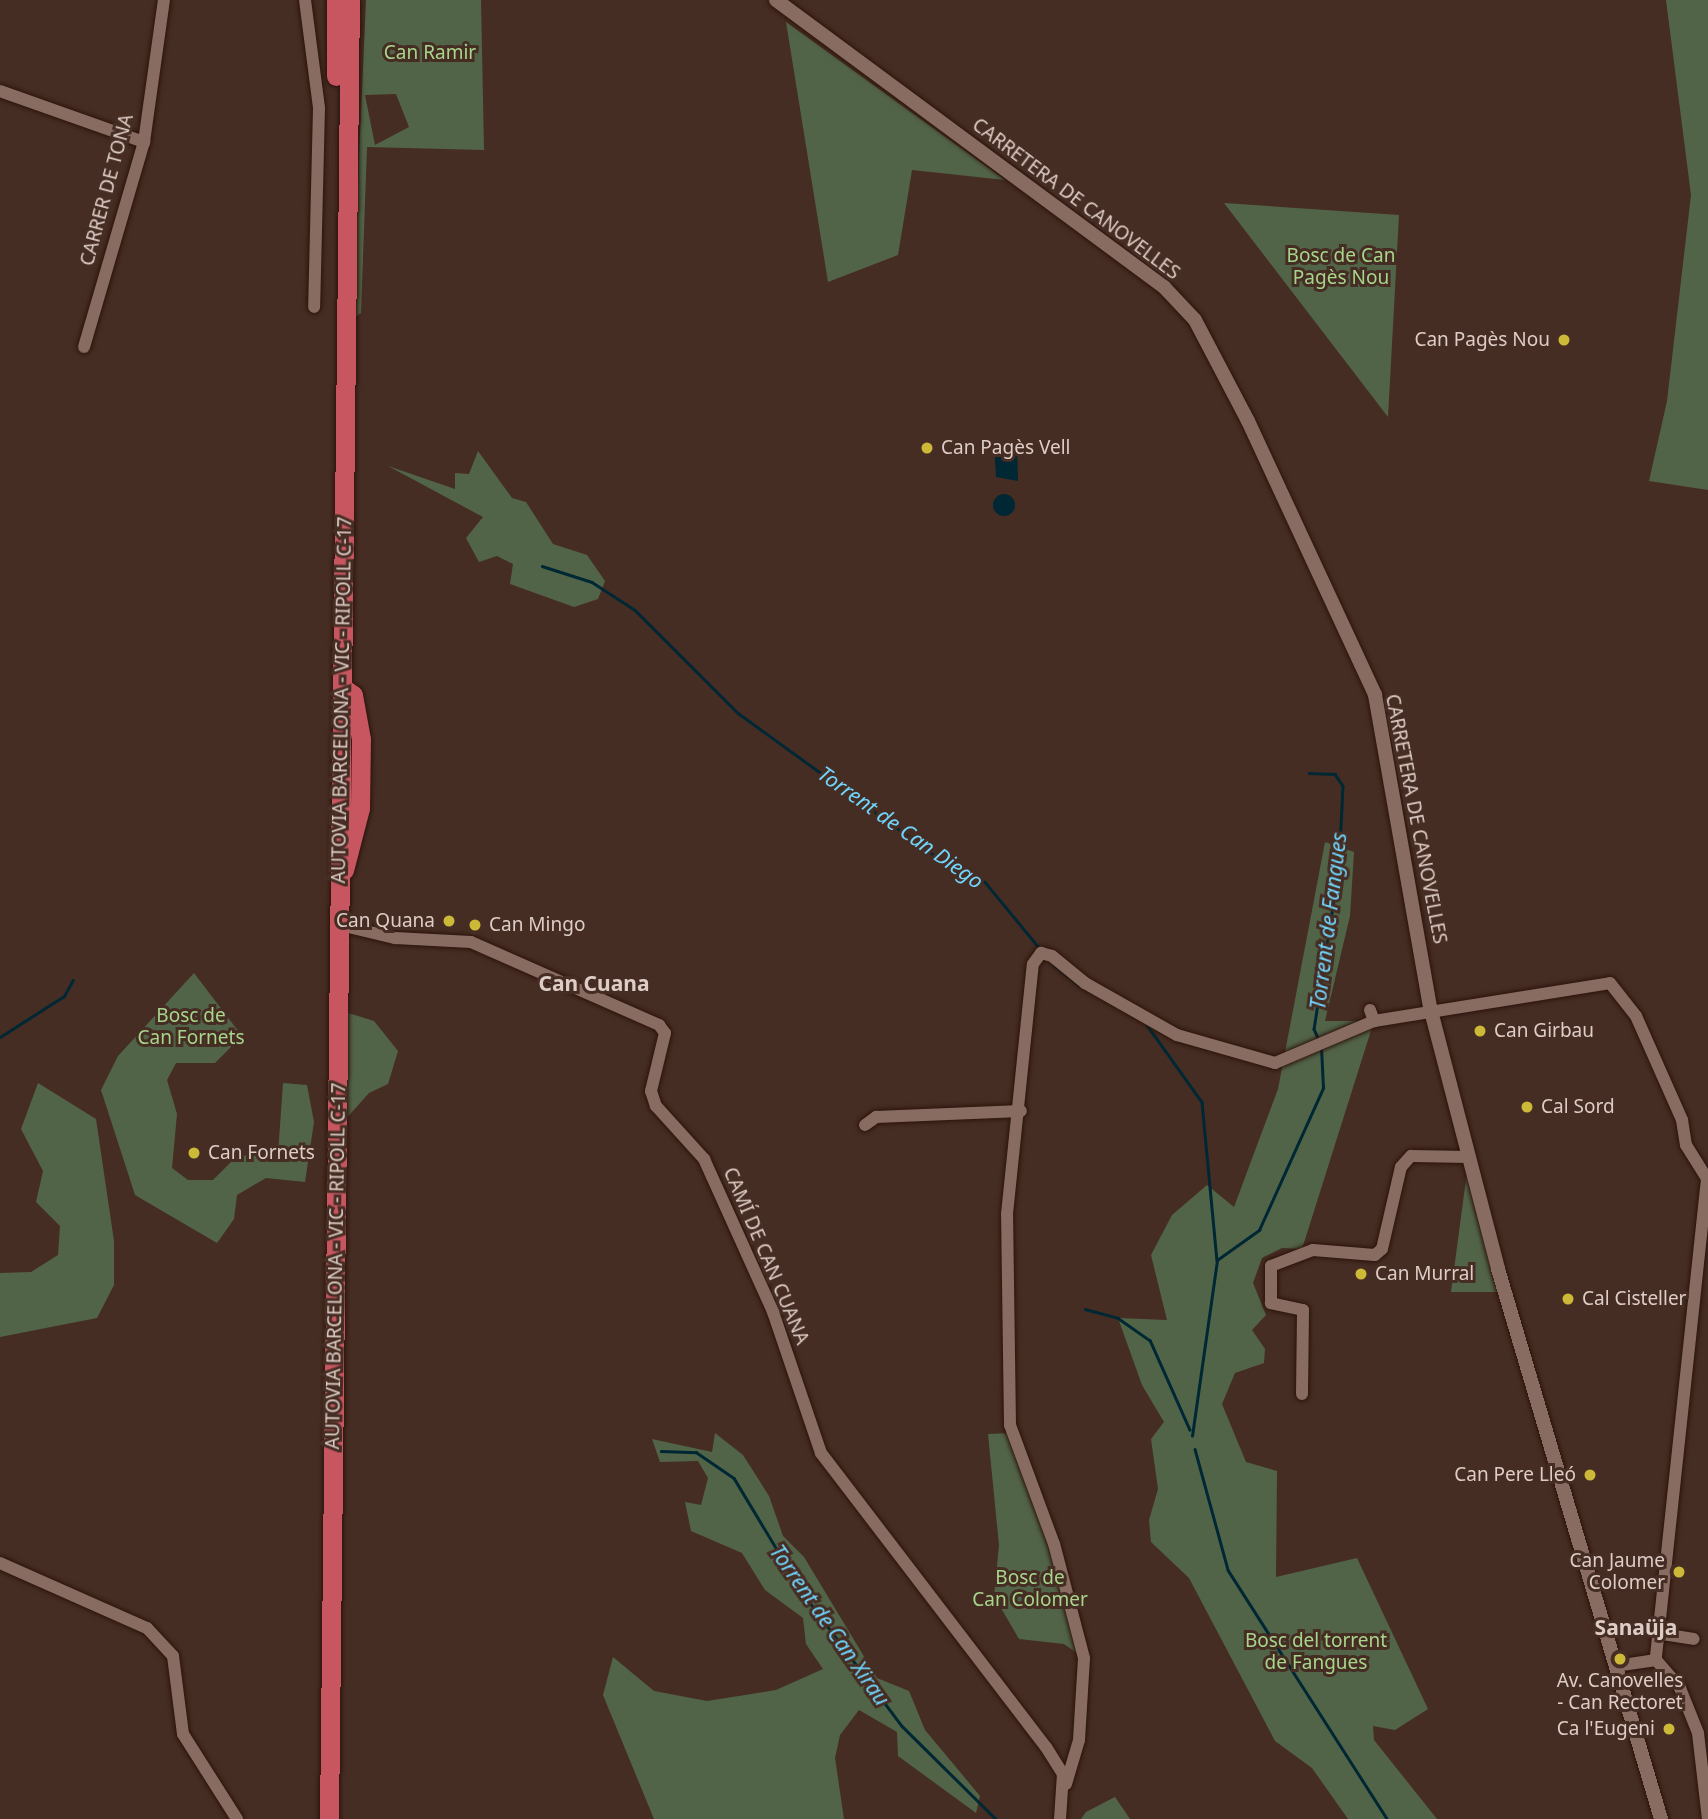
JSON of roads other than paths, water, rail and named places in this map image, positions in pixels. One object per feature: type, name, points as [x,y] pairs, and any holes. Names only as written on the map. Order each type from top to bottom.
[{"type":"highway","points":[[328,0],[336,81]]},
{"type":"highway","name":"AUTOVIA BARCELONA - VIC - RIPOLL C-17","points":[[318,1819],[336,0]]},
{"type":"highway","points":[[349,46],[350,0]]},
{"type":"highway","points":[[349,46],[356,0]]},
{"type":"highway","name":"AUTOVIA BARCELONA - VIC - RIPOLL C-17","points":[[330,1819],[341,877],[354,852],[361,739],[353,695],[343,688],[344,452],[358,384],[345,319],[349,46]]},
{"type":"street","name":"CARRER DE TONA","points":[[84,347],[144,142],[164,0]]},
{"type":"street","points":[[305,0],[319,108],[314,307]]},
{"type":"street","name":"CARRETERA DE CANOVELLES","points":[[776,0],[1164,287],[1195,320],[1375,695],[1431,1011],[1469,1157],[1661,1819]]},
{"type":"street","points":[[0,91],[144,142]]},
{"type":"street","name":"CAMÍ DE CAN CUANA","points":[[340,925],[407,939],[471,942],[659,1025],[664,1033],[651,1091],[656,1106],[704,1160],[772,1312],[821,1453],[998,1678],[1063,1774],[1065,1788]]},
{"type":"street","points":[[1060,1819],[1065,1788],[1079,1740],[1084,1658],[1054,1544],[1010,1425],[1007,1214],[1021,1111],[1032,964],[1041,953],[1177,1035],[1275,1063],[1372,1015],[1431,1011],[1611,983],[1618,987],[1707,1179],[1656,1633],[1656,1660],[1679,1688],[1698,1733],[1708,1819]]},
{"type":"street","points":[[865,1125],[876,1117],[1021,1111]]},
{"type":"street","points":[[1302,1394],[1303,1310],[1271,1303],[1271,1266],[1313,1250],[1375,1255],[1382,1249],[1401,1167],[1411,1156],[1469,1157]]},
{"type":"street","points":[[0,1563],[147,1628],[173,1657],[183,1734],[237,1819]]},
{"type":"street","points":[[1656,1633],[1694,1639]]},
{"type":"street","points":[[1616,1666],[1656,1660]]},
{"type":"water","points":[[994,442],[1017,442],[1018,481],[996,477]]},
{"type":"water","points":[[1004,494],[1012,497],[1015,505],[1012,513],[1004,516],[996,513],[993,505],[996,497]]},
{"type":"waterway","name":"Torrent de Can Diego","points":[[542,566],[592,582],[635,610],[738,713],[934,855],[985,882],[1041,950]]},
{"type":"waterway","name":"Torrent de Fangues","points":[[1309,773],[1335,774],[1343,786],[1339,868],[1314,1029],[1319,1040]]},
{"type":"waterway","name":"Torrent de Can Diego","points":[[1054,965],[1079,985]]},
{"type":"waterway","points":[[0,1037],[64,996],[73,980]]},
{"type":"waterway","name":"Torrent de Can Diego","points":[[1147,1025],[1202,1102],[1217,1260]]},
{"type":"waterway","name":"Torrent de Fangues","points":[[1192,1436],[1217,1260],[1259,1230],[1323,1088],[1321,1047]]},
{"type":"waterway","points":[[1085,1309],[1118,1318],[1150,1340],[1190,1430]]},
{"type":"waterway","name":"Torrent de Fangues","points":[[1195,1449],[1228,1570],[1387,1819]]},
{"type":"waterway","name":"Torrent de Can Xirau","points":[[661,1451],[696,1452],[734,1478],[805,1596],[902,1726],[996,1819]]},
{"type":"place","name":"Can Pagès Nou","points":[[1564,340]]},
{"type":"place","name":"Can Pagès Vell","points":[[927,448]]},
{"type":"place","name":"Can Quana","points":[[449,921]]},
{"type":"place","name":"Can Mingo","points":[[475,925]]},
{"type":"place","name":"Can Girbau","points":[[1480,1031]]},
{"type":"place","name":"Cal Sord","points":[[1527,1107]]},
{"type":"place","name":"Can Fornets","points":[[194,1153]]},
{"type":"place","name":"Can Murral","points":[[1361,1274]]},
{"type":"place","name":"Cal Cisteller","points":[[1568,1299]]},
{"type":"place","name":"Can Pere Lleó","points":[[1590,1475]]},
{"type":"place","name":"Can Jaume Colomer","points":[[1679,1572]]},
{"type":"place","name":"Av. Canovelles - Can Rectoret","points":[[1620,1659]]},
{"type":"place","name":"Ca l'Eugeni","points":[[1669,1729]]},
{"type":"district","name":"Can Cuana","points":[[594,983]]},
{"type":"district","name":"Sanaüja","points":[[1636,1627]]},
{"type":"park label","name":"Can Ramir","points":[[430,53]]},
{"type":"park label","name":"Bosc de Can Pagès Nou","points":[[1341,267]]},
{"type":"park label","name":"Bosc de Can Fornets","points":[[191,1027]]},
{"type":"park label","name":"Bosc de Can Colomer","points":[[1030,1589]]},
{"type":"park label","name":"Bosc del torrent de Fangues","points":[[1316,1652]]}]
